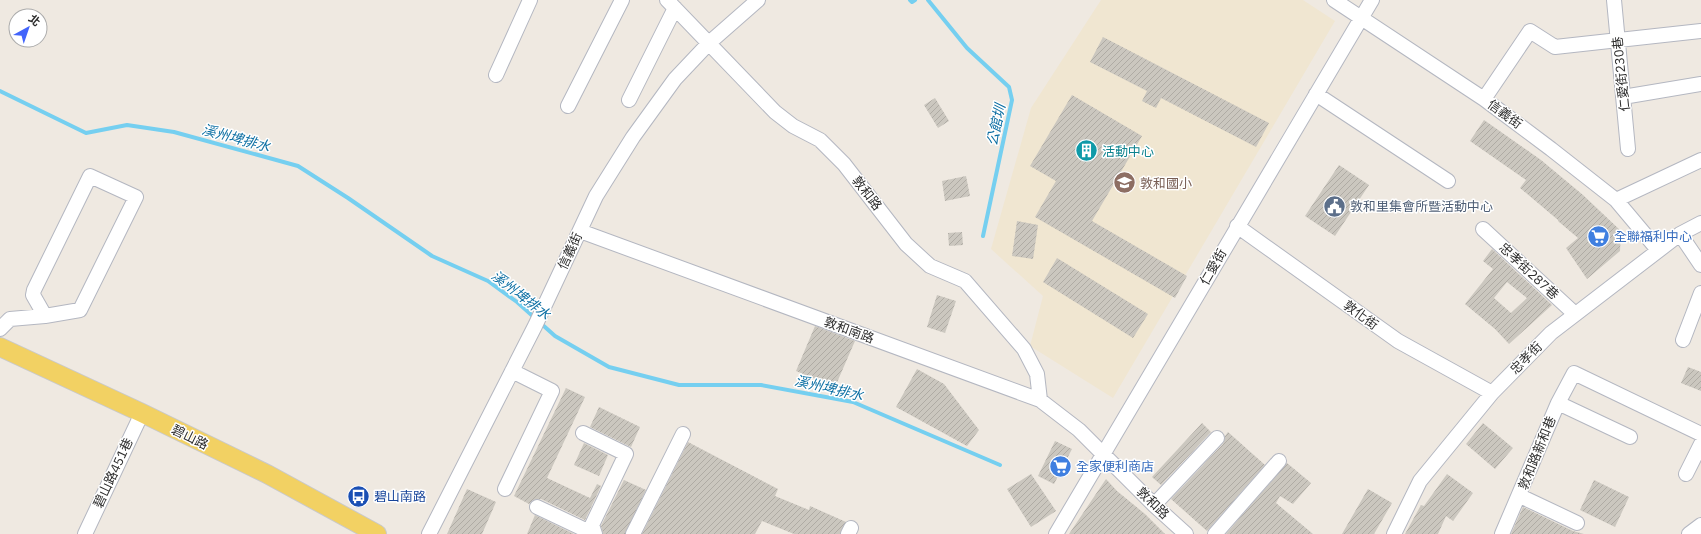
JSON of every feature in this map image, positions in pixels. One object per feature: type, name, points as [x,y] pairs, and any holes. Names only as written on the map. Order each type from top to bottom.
[{"type":"main road","name":"碧山路","points":[[0,347],[142,413],[266,474],[377,534]]},
{"type":"street","points":[[496,75],[530,0]]},
{"type":"street","points":[[568,106],[622,0]]},
{"type":"street","name":"信義街","points":[[429,534],[512,371],[596,196],[633,137],[674,79],[709,43],[758,0]]},
{"type":"street","name":"信義街","points":[[1334,0],[1484,99],[1552,149],[1616,200],[1658,250]]},
{"type":"street","name":"仁愛街","points":[[1056,534],[1372,0]]},
{"type":"street","name":"仁愛街230巷","points":[[1614,0],[1628,149]]},
{"type":"street","points":[[628,100],[671,4]]},
{"type":"street","name":"敦和路","points":[[671,4],[775,112],[793,126],[820,140],[844,164],[906,244],[930,266],[965,281],[1024,349],[1037,374],[1040,400]]},
{"type":"street","points":[[1484,99],[1530,31],[1555,47],[1701,31]]},
{"type":"street","points":[[1623,97],[1701,84]]},
{"type":"street","points":[[1316,94],[1448,181]]},
{"type":"street","points":[[1616,200],[1701,160]]},
{"type":"street","points":[[0,328],[10,319],[45,316],[80,310],[136,198],[90,176],[34,290],[33,296],[45,316]]},
{"type":"street","name":"忠孝街","points":[[1394,534],[1420,481],[1492,394],[1551,334],[1658,250],[1680,234],[1701,223]]},
{"type":"street","name":"敦化街","points":[[1237,226],[1398,341],[1492,394]]},
{"type":"street","name":"忠孝街287巷","points":[[1483,229],[1575,314]]},
{"type":"street","name":"敦和南路","points":[[580,231],[1040,400],[1079,430],[1104,454]]},
{"type":"street","points":[[1680,234],[1701,265]]},
{"type":"street","points":[[1683,340],[1701,293]]},
{"type":"street","points":[[505,489],[552,391],[512,371]]},
{"type":"street","name":"敦和路新和巷","points":[[1502,534],[1520,496],[1558,403],[1574,373],[1701,434]]},
{"type":"street","points":[[1558,403],[1630,437]]},
{"type":"street","name":"碧山路451巷","points":[[85,534],[142,413]]},
{"type":"street","points":[[582,433],[626,454],[592,525],[594,534]]},
{"type":"street","points":[[633,534],[683,434]]},
{"type":"street","points":[[1154,505],[1217,438]]},
{"type":"street","points":[[1686,474],[1701,444]]},
{"type":"street","name":"敦和路","points":[[1104,454],[1154,505],[1186,534]]},
{"type":"street","points":[[1215,534],[1278,461]]},
{"type":"street","points":[[1520,496],[1577,523]]},
{"type":"street","points":[[537,507],[594,534]]},
{"type":"street","points":[[1689,534],[1701,525]]},
{"type":"shaded area","name":"敦和國小","points":[[1101,0],[1303,0],[1335,21],[1113,398],[1030,346],[1043,296],[991,249],[1031,108]]},
{"type":"building","points":[[1103,37],[1269,123],[1256,147],[1161,98],[1156,108],[1142,101],[1147,91],[1090,62]]},
{"type":"building","points":[[1072,95],[1142,136],[1092,221],[1187,276],[1175,298],[1035,217],[1056,181],[1030,166]]},
{"type":"building","points":[[935,98],[949,121],[938,128],[924,105]]},
{"type":"building","points":[[1484,120],[1541,160],[1583,195],[1621,231],[1620,251],[1587,279],[1566,248],[1578,238],[1520,188],[1526,180],[1470,141]]},
{"type":"building","name":"敦和里集會所暨活動中心","points":[[1339,165],[1369,185],[1335,236],[1305,216]]},
{"type":"building","points":[[966,176],[970,196],[945,201],[942,181]]},
{"type":"building","points":[[1017,221],[1038,225],[1033,259],[1012,256]]},
{"type":"building","points":[[962,232],[963,245],[949,246],[948,233]]},
{"type":"building","points":[[1492,249],[1552,305],[1509,344],[1495,329],[1465,304],[1493,269],[1483,261]],"holes":[[[1507,282],[1527,298],[1511,313],[1494,298]]]},
{"type":"building","points":[[1057,258],[1148,314],[1133,338],[1043,282]]},
{"type":"building","points":[[937,295],[956,301],[945,333],[927,327]]},
{"type":"building","points":[[815,326],[855,341],[835,387],[796,371]]},
{"type":"building","points":[[1688,367],[1701,372],[1701,391],[1681,383]]},
{"type":"building","points":[[917,369],[944,384],[979,430],[967,446],[896,407]]},
{"type":"building","points":[[566,388],[585,397],[547,478],[590,498],[597,484],[601,486],[585,520],[541,499],[533,500],[529,504],[514,496]]},
{"type":"building","points":[[599,407],[640,427],[631,447],[590,427]]},
{"type":"building","points":[[1202,423],[1211,432],[1161,485],[1152,477]]},
{"type":"building","points":[[1483,423],[1513,448],[1495,469],[1466,444]]},
{"type":"building","points":[[1228,432],[1265,465],[1207,531],[1171,499],[1223,444],[1225,436]]},
{"type":"building","points":[[1055,441],[1072,449],[1054,484],[1038,476]]},
{"type":"building","points":[[688,442],[778,489],[775,496],[809,510],[810,506],[846,522],[840,534],[794,534],[762,521],[755,534],[642,534]]},
{"type":"building","points":[[584,443],[608,455],[599,476],[574,465]]},
{"type":"building","points":[[1287,463],[1311,483],[1293,504],[1280,496],[1276,503],[1313,534],[1226,534]]},
{"type":"building","points":[[1031,474],[1056,511],[1031,527],[1007,489]]},
{"type":"building","points":[[1447,474],[1473,493],[1453,521],[1446,516],[1438,534],[1405,534],[1421,505],[1424,506]]},
{"type":"building","points":[[1106,479],[1117,491],[1145,514],[1165,534],[1069,534]]},
{"type":"building","points":[[624,480],[646,490],[625,534],[603,534],[601,526]]},
{"type":"building","points":[[1594,480],[1629,497],[1615,527],[1580,510]]},
{"type":"building","points":[[467,489],[496,502],[482,534],[447,534]]},
{"type":"building","points":[[1368,489],[1392,503],[1374,534],[1342,534]]},
{"type":"building","points":[[1523,507],[1573,531],[1584,534],[1511,534]]},
{"type":"building","points":[[535,515],[574,534],[527,534]]},
{"type":"waterway","name":"公館圳","points":[[910,0],[912,2],[915,0]]},
{"type":"waterway","name":"公館圳","points":[[928,0],[967,48],[1009,87],[1012,100],[983,236]]},
{"type":"waterway","name":"溪州埤排水","points":[[0,91],[86,133],[127,125],[174,132],[298,166],[348,198],[432,256],[488,281],[517,302],[555,336],[609,367],[679,385],[761,385],[853,402],[1000,465]]},
{"type":"place","name":"活動中心","points":[[1086,151]]},
{"type":"place","name":"敦和國小","points":[[1125,183]]},
{"type":"place","name":"敦和里集會所暨活動中心","points":[[1334,206]]},
{"type":"place","name":"全聯福利中心","points":[[1598,236]]},
{"type":"place","name":"全家便利商店","points":[[1061,466]]},
{"type":"place","name":"碧山南路","points":[[358,496]]}]
